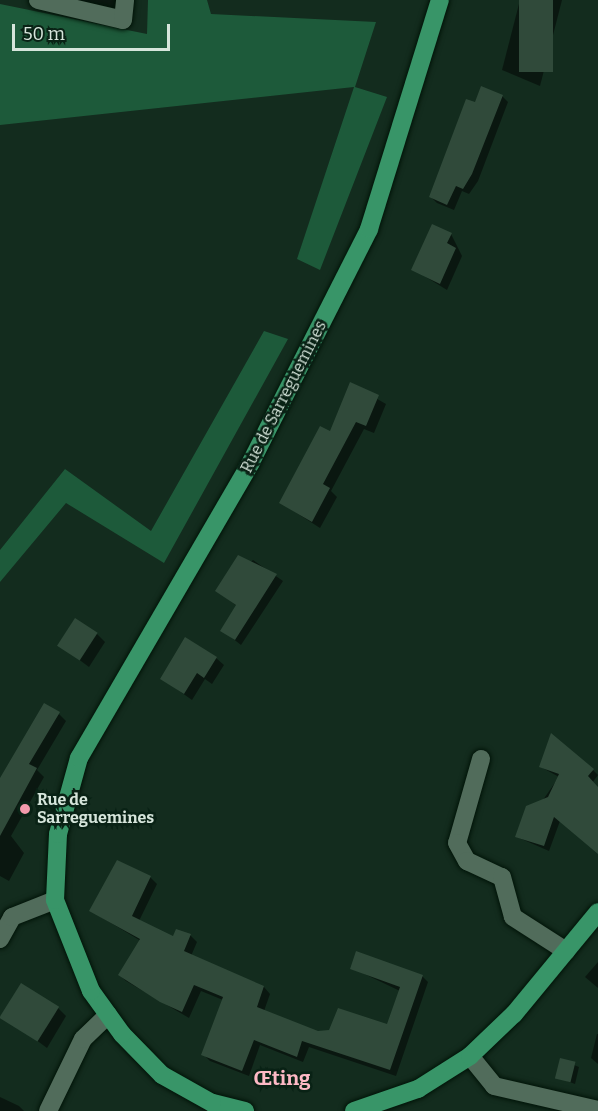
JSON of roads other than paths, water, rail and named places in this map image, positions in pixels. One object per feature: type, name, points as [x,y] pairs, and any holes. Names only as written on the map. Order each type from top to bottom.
[{"type":"main road","name":"Rue de Sarreguemines","points":[[245,1111],[212,1103],[162,1075],[108,1015],[71,951],[55,900],[58,834],[79,758],[251,462],[369,229],[440,0]]},
{"type":"main road","points":[[354,1111],[418,1089],[470,1056],[514,1014],[598,912]]},
{"type":"street","points":[[38,0],[123,20],[125,0]]},
{"type":"street","points":[[481,759],[457,843],[467,861],[502,877],[513,917],[566,951]]},
{"type":"street","points":[[0,939],[12,917],[55,900]]},
{"type":"street","points":[[48,1111],[83,1039],[108,1015]]},
{"type":"street","points":[[470,1056],[494,1086],[598,1110]]},
{"type":"place","name":"Rue de Sarreguemines","points":[[25,809]]},
{"type":"district","name":"Œting","points":[[282,1078]]}]
